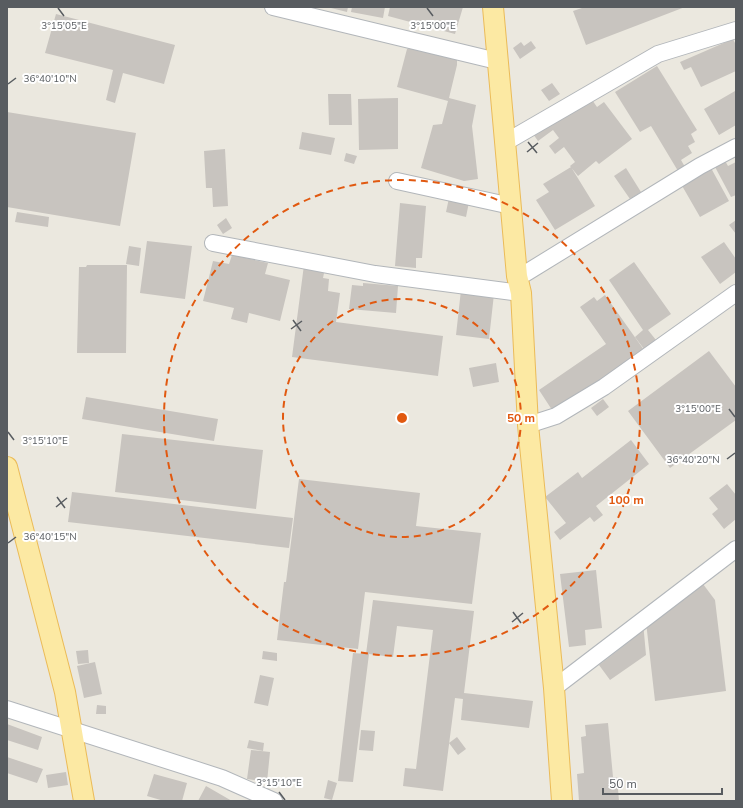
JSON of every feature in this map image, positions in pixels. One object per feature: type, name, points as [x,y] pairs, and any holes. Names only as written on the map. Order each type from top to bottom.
[{"type":"main road","points":[[497,9],[497,61],[519,284],[528,425],[554,688],[562,801]]},
{"type":"main road","points":[[7,467],[65,692],[84,801]]},
{"type":"street","points":[[273,7],[497,61]]},
{"type":"street","points":[[506,142],[658,54],[736,30]]},
{"type":"street","points":[[213,243],[375,274],[519,284],[526,273],[700,166],[736,147]]},
{"type":"street","points":[[397,181],[511,206]]},
{"type":"street","points":[[528,425],[556,416],[604,387],[736,293]]},
{"type":"street","points":[[554,688],[736,549]]},
{"type":"street","points":[[7,709],[72,728],[222,778],[274,801]]},
{"type":"building","points":[[327,7],[348,7],[347,12]]},
{"type":"building","points":[[352,7],[385,7],[383,18],[351,12]]},
{"type":"building","points":[[390,7],[463,7],[455,34],[388,16]]},
{"type":"building","points":[[585,7],[685,7],[586,45],[573,11]]},
{"type":"building","points":[[56,14],[175,45],[164,84],[123,73],[115,103],[106,100],[113,70],[45,53]]},
{"type":"building","points":[[733,39],[736,45],[736,71],[701,87],[691,67],[684,70],[680,62]]},
{"type":"building","points":[[531,41],[536,48],[520,59],[513,48],[521,42],[524,46]]},
{"type":"building","points":[[416,48],[457,59],[457,65],[449,98],[476,105],[472,126],[478,179],[464,181],[421,168],[433,125],[442,124],[448,101],[397,87],[407,49]]},
{"type":"building","points":[[657,66],[697,130],[691,134],[695,142],[688,146],[692,153],[681,160],[685,167],[678,171],[651,126],[640,132],[615,92]]},
{"type":"building","points":[[552,83],[560,94],[549,101],[541,90]]},
{"type":"building","points":[[735,91],[736,125],[719,135],[704,109]]},
{"type":"building","points":[[328,94],[351,94],[352,125],[329,125]]},
{"type":"building","points":[[588,94],[597,107],[604,102],[632,139],[599,164],[596,161],[578,176],[570,166],[575,162],[564,147],[555,154],[549,146],[559,138],[553,130],[538,141],[531,131]]},
{"type":"building","points":[[398,98],[398,149],[359,150],[358,99]]},
{"type":"building","points":[[7,112],[136,133],[120,226],[7,207]]},
{"type":"building","points":[[302,132],[335,138],[331,155],[299,149]]},
{"type":"building","points":[[225,149],[228,206],[213,207],[212,188],[206,188],[204,151]]},
{"type":"building","points":[[346,153],[357,156],[354,164],[344,161]]},
{"type":"building","points":[[724,159],[728,166],[736,162],[736,195],[731,197],[714,165]]},
{"type":"building","points":[[571,167],[595,206],[555,230],[536,200],[549,192],[543,184]]},
{"type":"building","points":[[626,168],[641,192],[630,199],[614,176]]},
{"type":"building","points":[[711,168],[729,201],[700,217],[681,184]]},
{"type":"building","points":[[449,198],[469,202],[466,217],[446,212]]},
{"type":"building","points":[[400,203],[426,206],[422,258],[416,258],[416,268],[395,266]]},
{"type":"building","points":[[17,212],[49,217],[48,227],[15,222]]},
{"type":"building","points":[[226,218],[232,228],[223,234],[217,225]]},
{"type":"building","points":[[736,220],[736,234],[729,225]]},
{"type":"building","points":[[147,241],[192,246],[185,299],[140,293]]},
{"type":"building","points":[[724,242],[736,259],[736,272],[720,284],[701,257]]},
{"type":"building","points":[[129,246],[141,248],[139,266],[126,264]]},
{"type":"building","points":[[232,255],[268,263],[265,274],[290,280],[280,321],[249,313],[247,323],[231,319],[234,308],[203,301],[213,261],[229,264]]},
{"type":"building","points":[[634,262],[671,314],[648,330],[656,340],[644,349],[635,337],[643,330],[609,280]]},
{"type":"building","points":[[87,265],[127,265],[126,353],[77,353],[79,267],[86,267]]},
{"type":"building","points":[[304,265],[325,268],[323,278],[329,279],[328,291],[340,293],[336,322],[443,336],[438,376],[292,357]]},
{"type":"building","points":[[363,283],[398,286],[396,313],[349,309],[352,285],[363,286]]},
{"type":"building","points":[[461,290],[494,294],[489,339],[456,335]]},
{"type":"building","points":[[605,295],[644,350],[554,413],[539,390],[606,344],[580,307],[594,297],[597,301]]},
{"type":"building","points":[[709,351],[736,387],[736,420],[670,468],[628,411]]},
{"type":"building","points":[[496,363],[499,382],[473,387],[469,368]]},
{"type":"building","points":[[86,397],[218,419],[214,441],[82,419]]},
{"type":"building","points":[[603,399],[609,407],[597,416],[591,408]]},
{"type":"building","points":[[122,434],[263,450],[256,509],[115,492]]},
{"type":"building","points":[[631,440],[649,464],[596,506],[603,515],[594,522],[590,517],[560,540],[554,532],[566,523],[545,497],[578,472],[582,478]]},
{"type":"building","points":[[299,479],[420,493],[416,526],[481,533],[472,604],[365,592],[358,649],[277,640]]},
{"type":"building","points":[[727,484],[736,495],[736,519],[724,529],[712,514],[718,509],[709,498]]},
{"type":"building","points":[[72,492],[293,518],[289,548],[68,522]]},
{"type":"building","points":[[596,570],[602,628],[585,630],[586,645],[569,647],[560,574]]},
{"type":"building","points":[[700,580],[715,600],[726,691],[655,701],[646,622]]},
{"type":"building","points":[[373,600],[474,611],[464,693],[533,701],[529,728],[461,720],[463,699],[455,698],[443,791],[403,786],[405,768],[416,769],[433,630],[397,626],[393,657],[369,654],[353,782],[338,781],[353,653],[366,654]]},
{"type":"building","points":[[643,622],[646,655],[610,680],[599,665],[630,641],[629,632]]},
{"type":"building","points":[[88,650],[89,663],[78,664],[76,651]]},
{"type":"building","points":[[263,651],[277,653],[277,661],[262,659]]},
{"type":"building","points":[[95,662],[102,694],[84,698],[77,666]]},
{"type":"building","points":[[260,675],[274,678],[268,706],[254,703]]},
{"type":"building","points":[[97,705],[106,706],[106,714],[96,714]]},
{"type":"building","points":[[608,723],[613,777],[617,777],[619,801],[579,801],[577,774],[584,773],[581,737],[586,736],[585,725]]},
{"type":"building","points":[[7,724],[42,737],[38,750],[7,740]]},
{"type":"building","points":[[361,730],[375,731],[373,751],[359,750]]},
{"type":"building","points":[[457,737],[466,749],[458,755],[449,743]]},
{"type":"building","points":[[249,740],[264,743],[263,751],[247,748]]},
{"type":"building","points":[[251,750],[270,752],[267,782],[247,779]]},
{"type":"building","points":[[7,757],[43,769],[37,783],[7,773]]},
{"type":"building","points":[[66,772],[68,785],[48,788],[46,775]]},
{"type":"building","points":[[154,774],[187,783],[182,801],[164,801],[147,796]]},
{"type":"building","points":[[328,780],[337,783],[332,800],[324,798]]},
{"type":"building","points":[[206,786],[232,801],[198,801]]}]
